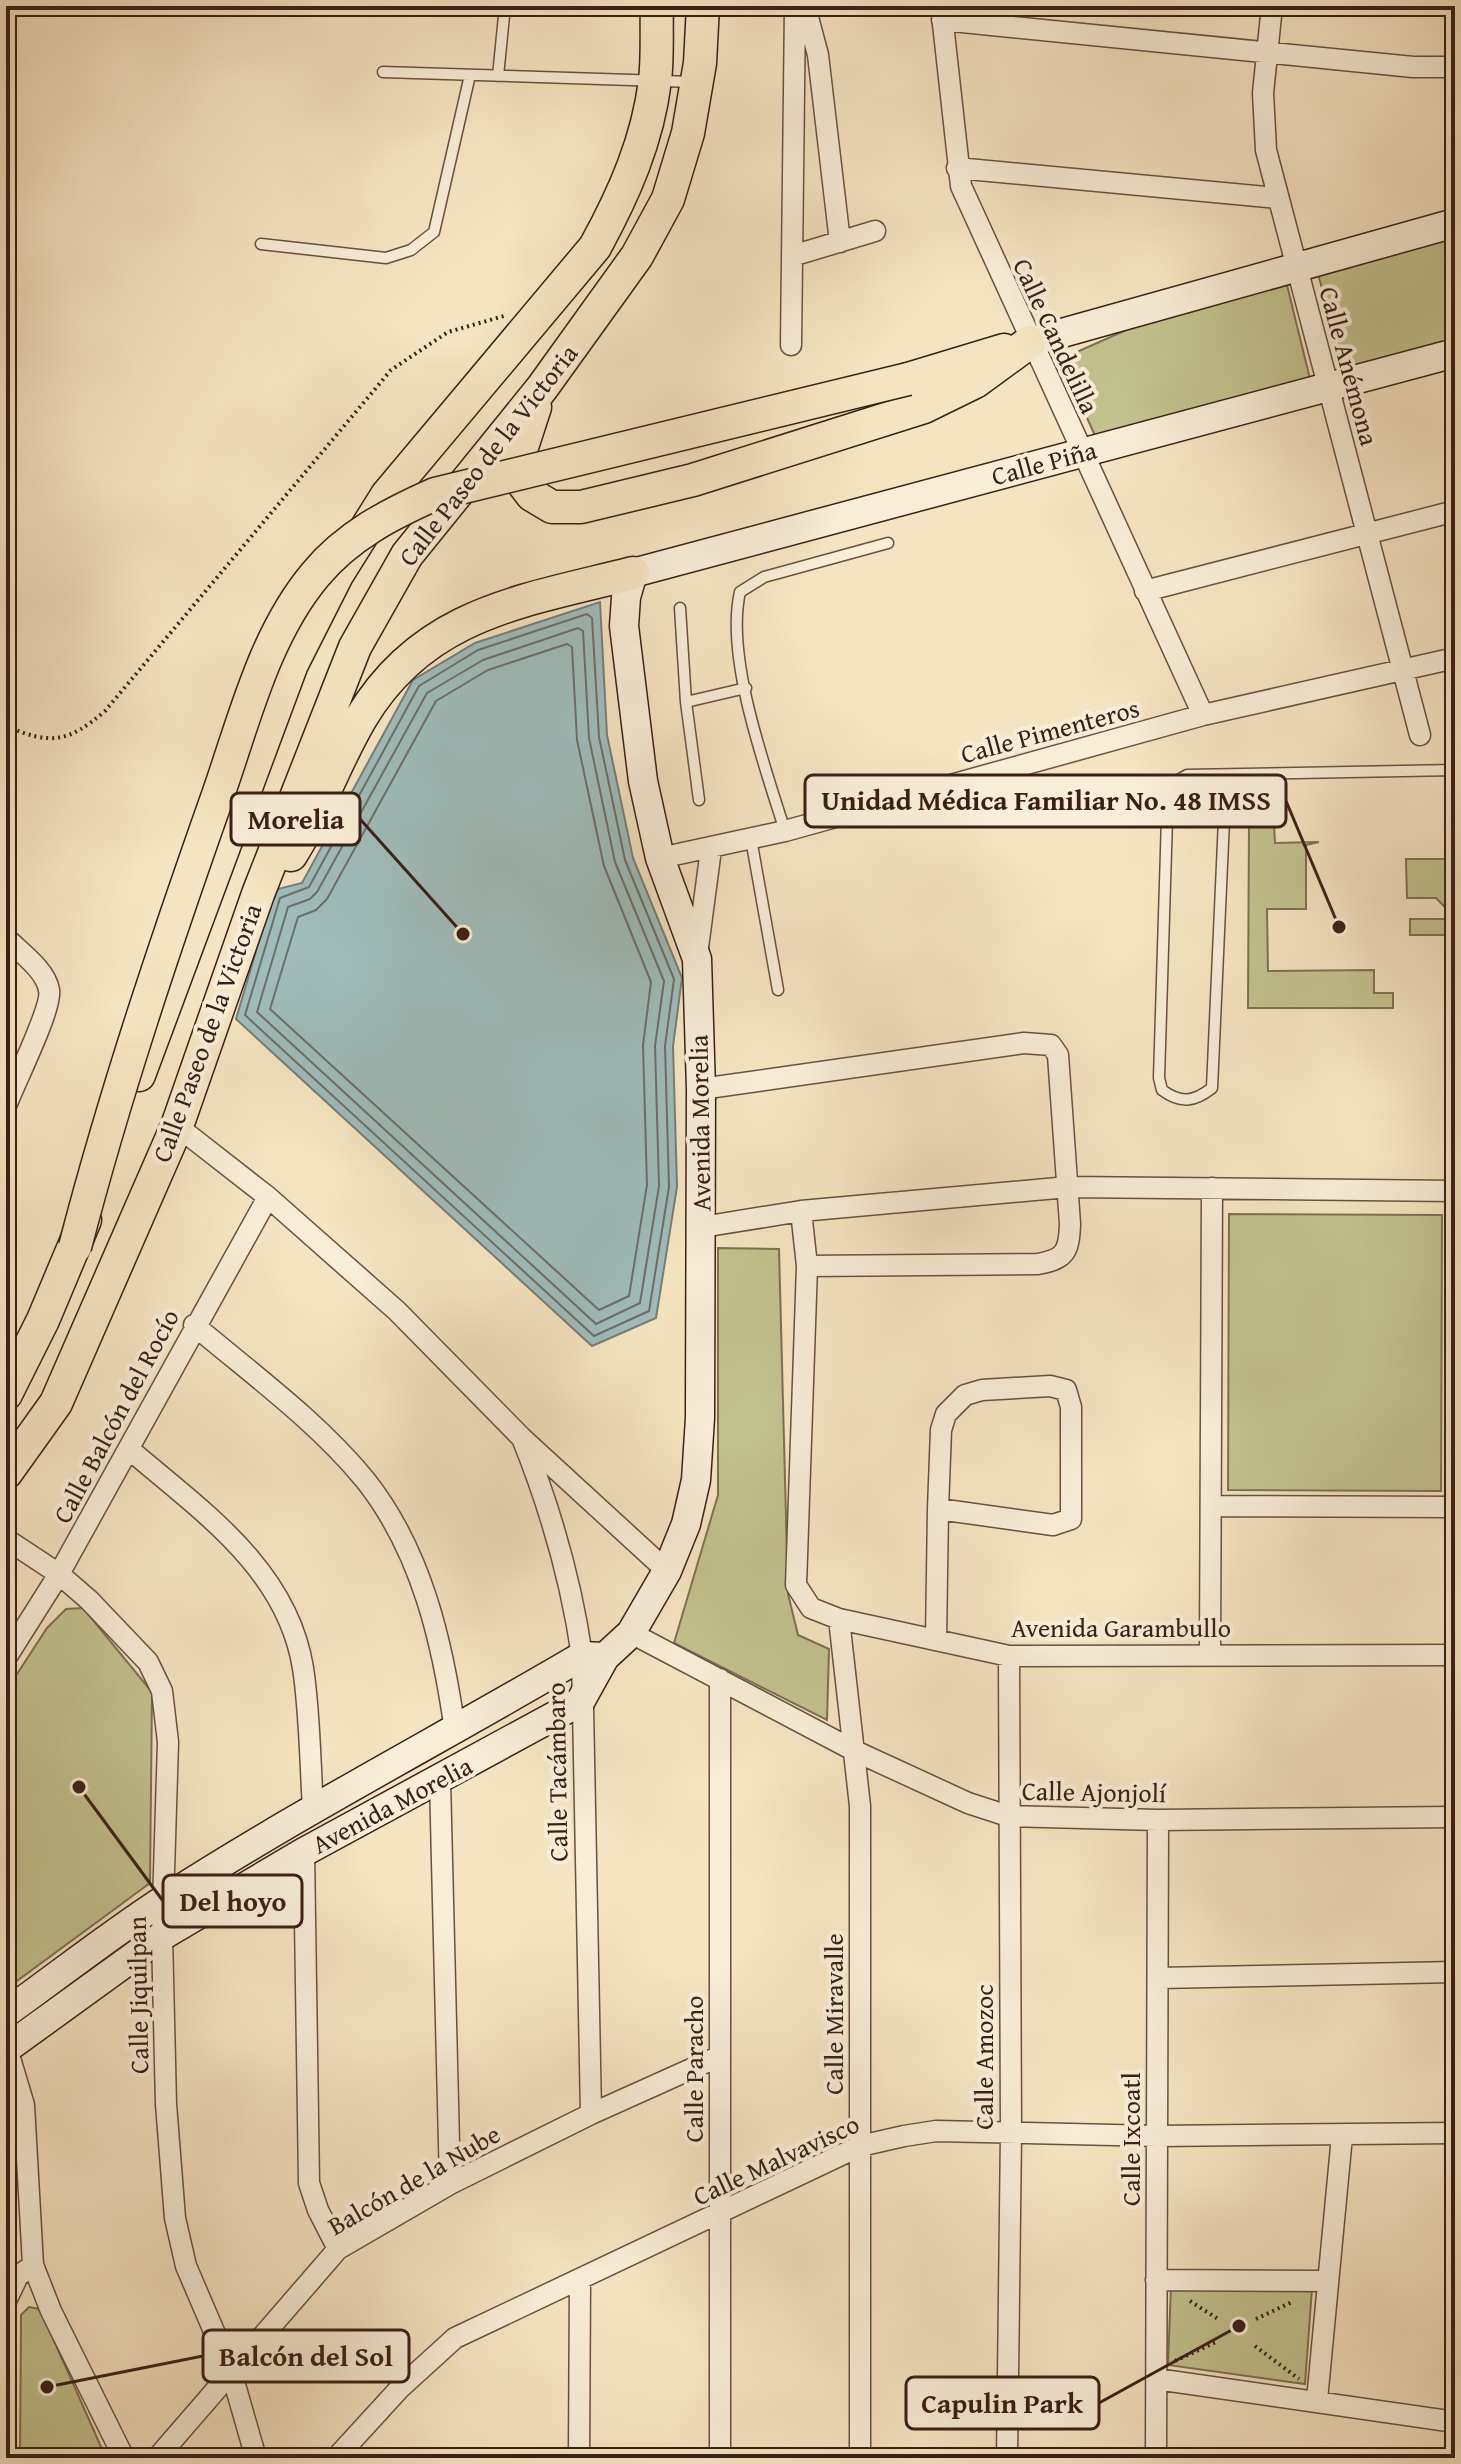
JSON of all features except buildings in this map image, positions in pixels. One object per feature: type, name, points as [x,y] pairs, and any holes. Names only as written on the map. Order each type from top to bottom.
[{"type":"main road","name":"Calle Paseo de la Victoria","points":[[6,1394],[75,1247],[292,664],[337,575],[387,495],[595,247],[640,152],[655,80],[657,6]]},
{"type":"main road","name":"Calle Paseo de la Victoria","points":[[6,1473],[56,1403],[177,1126],[258,894],[355,647],[407,555],[542,388],[637,256],[668,199],[688,133],[697,83],[703,6]]},
{"type":"main road","points":[[75,1247],[126,1062],[258,682],[285,617],[316,573],[351,540],[392,513],[435,494],[908,379],[1455,223]]},
{"type":"main road","points":[[542,388],[519,456],[522,482],[532,495],[552,507],[581,507],[693,480],[910,413],[975,382],[1030,342]]},
{"type":"main road","name":"Calle Piña","points":[[633,573],[1455,353]]},
{"type":"main road","points":[[258,894],[299,842],[374,697],[408,658],[436,636],[471,617],[633,573]]},
{"type":"main road","name":"Avenida Morelia","points":[[6,2013],[163,1900],[313,1808],[594,1657],[631,1633],[667,1571],[686,1524],[696,1480],[702,1227],[697,959],[660,858],[643,781],[624,626],[626,597],[633,573]]},
{"type":"main road","name":"Avenida Morelia","points":[[6,2049],[162,1936],[304,1852],[580,1702],[594,1657]]},
{"type":"street","points":[[791,345],[795,6]]},
{"type":"street","points":[[805,6],[818,55],[840,242]]},
{"type":"street","name":"Calle Anémona","points":[[1272,6],[1262,121],[1278,198],[1420,735]]},
{"type":"street","points":[[942,13],[1267,53],[1413,67],[1455,67]]},
{"type":"street","name":"Calle Candelilla","points":[[942,13],[957,168],[971,213],[1203,715]]},
{"type":"street","points":[[957,168],[1278,198]]},
{"type":"street","points":[[792,256],[875,231]]},
{"type":"street","points":[[1145,591],[1455,511]]},
{"type":"street","name":"Calle Pimenteros","points":[[660,858],[785,831],[1203,715],[1455,658]]},
{"type":"street","points":[[697,959],[711,849]]},
{"type":"street","points":[[6,938],[44,976],[50,991],[48,1010],[14,1057],[6,1106]]},
{"type":"street","points":[[701,1089],[1038,1042],[1051,1045],[1058,1055],[1068,1187],[1069,1249],[1053,1262],[807,1266]]},
{"type":"street","name":"Calle Tacámbaro","points":[[177,1126],[268,1197],[397,1311],[522,1438],[667,1571]]},
{"type":"street","points":[[702,1227],[801,1211],[1068,1187],[1455,1191]]},
{"type":"street","points":[[1210,1654],[1212,1188]]},
{"type":"street","name":"Calle Balcón del Rocío","points":[[6,1658],[59,1574],[194,1325],[268,1197]]},
{"type":"street","name":"Avenida Garambullo","points":[[801,1211],[807,1266],[796,1585],[802,1599],[811,1608],[839,1619],[1009,1656],[1455,1655]]},
{"type":"street","points":[[194,1325],[316,1431],[366,1481],[398,1531],[430,1603],[447,1673],[455,1731]]},
{"type":"street","points":[[936,1640],[938,1509],[941,1430],[946,1414],[954,1404],[982,1390],[1050,1386],[1066,1390],[1071,1407],[1071,1519],[1053,1525],[938,1509]]},
{"type":"street","name":"Calle Tacámbaro","points":[[522,1438],[548,1502],[594,1657]]},
{"type":"street","points":[[129,1449],[235,1541],[265,1576],[288,1616],[303,1667],[313,1808]]},
{"type":"street","points":[[1211,1506],[1455,1507]]},
{"type":"street","name":"Calle Jiquilpan","points":[[6,1539],[59,1574],[148,1662],[162,1691],[168,1742],[162,1936],[166,2104],[175,2218],[186,2266],[231,2371],[256,2458]]},
{"type":"street","name":"Calle Miravalle","points":[[839,1619],[860,1806],[860,2458]]},
{"type":"street","name":"Calle Ajonjolí","points":[[631,1633],[855,1751],[968,1803],[1008,1816],[1158,1820],[1455,1817]]},
{"type":"street","name":"Calle Amozoc","points":[[1007,2458],[1011,2132],[1009,1656]]},
{"type":"street","name":"Calle Paracho","points":[[720,1679],[720,2458]]},
{"type":"street","name":"Calle Tacámbaro","points":[[580,1702],[591,2114]]},
{"type":"street","points":[[440,1780],[450,2184]]},
{"type":"street","name":"Calle Ixcoatl","points":[[1156,2458],[1158,1820]]},
{"type":"street","points":[[304,1852],[309,2183],[318,2210],[338,2249]]},
{"type":"street","points":[[1159,1978],[1455,1972]]},
{"type":"street","points":[[6,2049],[24,2105],[33,2265],[57,2324],[124,2458]]},
{"type":"street","name":"Balcón de la Nube","points":[[157,2458],[338,2249],[450,2184],[591,2114],[720,2056]]},
{"type":"street","name":"Calle Malvavisco","points":[[336,2458],[400,2388],[455,2338],[860,2146],[936,2131],[1157,2136],[1455,2133]]},
{"type":"street","points":[[1317,2400],[1342,2136]]},
{"type":"street","points":[[6,2301],[18,2276],[33,2265]]},
{"type":"street","points":[[579,2458],[580,2279]]},
{"type":"street","points":[[1156,2280],[1326,2281]]},
{"type":"street","points":[[1156,2379],[1455,2422]]},
{"type":"lane","points":[[498,76],[505,6]]},
{"type":"lane","points":[[383,72],[697,83]]},
{"type":"lane","points":[[261,244],[386,258],[411,250],[434,232],[470,75]]},
{"type":"lane","points":[[785,831],[761,754],[746,688],[736,610],[740,592],[764,577],[888,543]]},
{"type":"lane","points":[[680,608],[686,702],[699,800]]},
{"type":"lane","points":[[686,702],[746,688]]},
{"type":"lane","points":[[1226,775],[1212,1088],[1191,1101],[1178,1100],[1162,1090],[1159,1078],[1165,800],[1168,786],[1177,778],[1226,775],[1455,770]]},
{"type":"lane","points":[[751,839],[778,990]]},
{"type":"path","points":[[6,726],[38,740],[77,735],[105,711],[391,370],[448,332],[505,315]]},
{"type":"path","points":[[1178,2293],[1218,2319]]},
{"type":"path","points":[[1256,2319],[1295,2300]]},
{"type":"path","points":[[1175,2361],[1216,2342]]},
{"type":"path","points":[[1255,2346],[1301,2381]]},
{"type":"green space","points":[[1455,232],[1455,345],[1345,374],[1317,270]]},
{"type":"green space","points":[[1286,281],[1312,387],[1096,438],[1061,359],[1171,310]]},
{"type":"green space","points":[[1249,823],[1274,824],[1275,843],[1319,842],[1306,845],[1306,909],[1267,909],[1268,971],[1374,970],[1374,993],[1393,993],[1393,1008],[1248,1008]]},
{"type":"green space","points":[[1406,859],[1455,859],[1455,917],[1436,898],[1407,898]]},
{"type":"green space","points":[[1410,919],[1455,919],[1455,935],[1410,935]]},
{"type":"green space","points":[[1229,1214],[1442,1215],[1441,1491],[1228,1490]]},
{"type":"green space","points":[[718,1248],[779,1249],[788,1594],[798,1635],[829,1649],[827,1720],[674,1643],[718,1495]]},
{"type":"green space","points":[[83,1608],[152,1692],[150,1883],[6,1989],[6,1691],[47,1628],[66,1609]]},
{"type":"green space","points":[[1171,2286],[1312,2288],[1305,2384],[1168,2365]]},
{"type":"green space","points":[[29,2307],[40,2309],[106,2458],[20,2458],[21,2315]]},
{"type":"green space","points":[[559,2449],[559,2458],[359,2458],[363,2453]]},
{"type":"water","points":[[600,602],[607,735],[633,858],[682,978],[673,1046],[677,1187],[656,1318],[592,1346],[236,1019],[274,890],[302,883],[413,680],[475,643]]},
{"type":"place","name":"Unidad Médica Familiar No. 48 IMSS","points":[[1339,927]]},
{"type":"place","name":"Morelia","points":[[463,934]]},
{"type":"place","name":"Del hoyo","points":[[79,1787]]},
{"type":"place","name":"Capulin Park","points":[[1239,2326]]},
{"type":"place","name":"Balcón del Sol","points":[[47,2387]]}]
